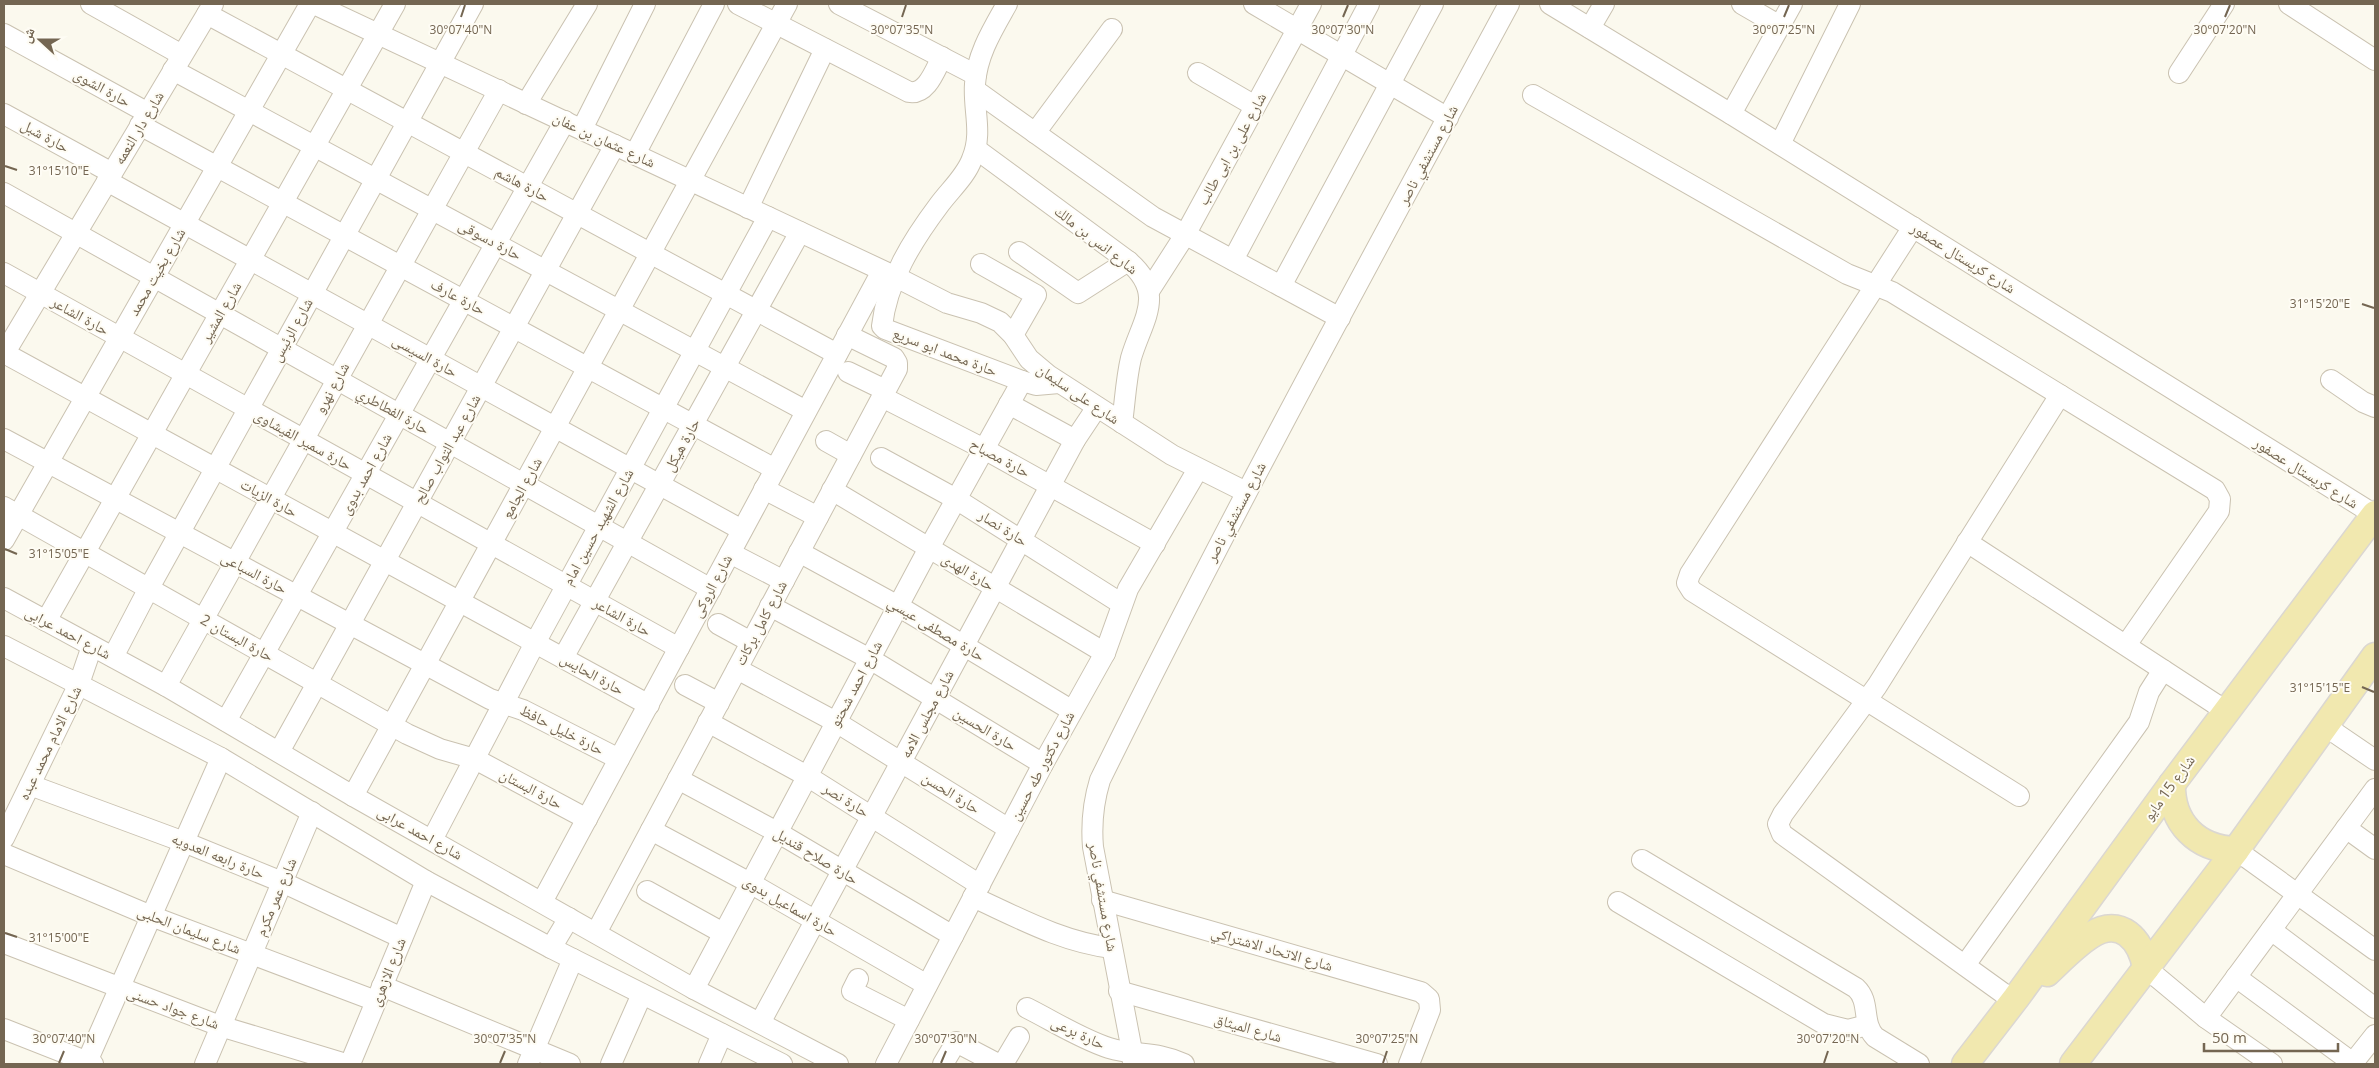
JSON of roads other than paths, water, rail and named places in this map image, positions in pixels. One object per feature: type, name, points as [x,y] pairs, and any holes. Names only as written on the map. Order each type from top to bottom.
[{"type":"main road","name":"شارع 15 مايو","points":[[1965,1064],[2015,1000],[2226,711],[2375,515]]},
{"type":"main road","points":[[2074,1064],[2236,850],[2375,656]]},
{"type":"main road","points":[[2172,784],[2171,795],[2177,816],[2190,833],[2211,847],[2236,850]]},
{"type":"main road","points":[[2015,1000],[2092,934],[2104,930],[2117,930],[2129,934],[2138,943],[2146,968]]},
{"type":"street","name":"حارة دسوقى","points":[[91,4],[249,110],[806,411]]},
{"type":"street","name":"شارع بخيت محمد","points":[[4,540],[11,511],[48,462],[310,4]]},
{"type":"street","name":"شارع عثمان بن عفان","points":[[314,4],[888,273]]},
{"type":"street","name":"شارع المشير","points":[[46,621],[395,4]]},
{"type":"street","name":"شارع الرئيس","points":[[114,657],[149,588],[472,4]]},
{"type":"street","points":[[526,104],[587,4]]},
{"type":"street","name":"شارع احمد بدوى","points":[[226,721],[528,187],[573,126],[645,4]]},
{"type":"street","points":[[635,154],[714,4]]},
{"type":"street","points":[[738,4],[914,92],[925,87],[942,57]]},
{"type":"street","name":"شارع الجامع","points":[[353,796],[390,725],[787,4]]},
{"type":"street","points":[[888,273],[965,172],[976,149],[978,126],[975,82],[982,52],[1007,4]]},
{"type":"street","points":[[1255,4],[1448,118]]},
{"type":"street","name":"شارع على بن ابى طالب","points":[[1148,291],[1185,235],[1311,4]]},
{"type":"street","points":[[1233,260],[1369,4]]},
{"type":"street","points":[[1281,286],[1433,4]]},
{"type":"street","name":"شارع مستشفي ناصر","points":[[1130,1058],[1120,991],[1102,900],[1091,824],[1093,802],[1100,780],[1246,492],[1509,4]]},
{"type":"street","name":"شارع كريستال عصفور","points":[[1550,4],[1780,144],[2375,515]]},
{"type":"street","points":[[1590,28],[1604,4]]},
{"type":"street","points":[[1742,4],[1780,26]]},
{"type":"street","points":[[1731,114],[1792,4]]},
{"type":"street","points":[[1780,144],[1850,4]]},
{"type":"street","points":[[2179,73],[2224,4]]},
{"type":"street","points":[[2289,4],[2375,60]]},
{"type":"street","points":[[848,6],[942,57],[975,82],[1035,133],[1153,217],[1340,318]]},
{"type":"street","name":"شارع دار النعمه","points":[[4,354],[210,9]]},
{"type":"street","name":"حارة هاشم","points":[[210,9],[281,54],[837,354]]},
{"type":"street","points":[[1035,133],[1112,29]]},
{"type":"street","name":"حارة الشوى","points":[[4,34],[144,119]]},
{"type":"street","points":[[748,208],[825,48]]},
{"type":"street","points":[[1198,73],[1255,106]]},
{"type":"street","name":"شارع نهرو","points":[[166,686],[498,90]]},
{"type":"street","points":[[1533,95],[1847,274],[1900,297],[2211,487],[2220,499],[2219,511],[2126,645]]},
{"type":"street","name":"حارة شبل","points":[[4,114],[109,177]]},
{"type":"street","name":"حارة عارف","points":[[144,119],[217,167],[775,469]]},
{"type":"street","name":"شارع عبد التواب صالح","points":[[279,752],[615,145]]},
{"type":"street","name":"شارع انس بن مالك","points":[[976,149],[1128,261],[1141,274],[1148,291],[1149,308],[1132,357],[1122,423]]},
{"type":"street","name":"حارة السيسى","points":[[109,177],[184,224],[742,530]]},
{"type":"street","name":"حارة الفطاطري","points":[[4,193],[711,588]]},
{"type":"street","name":"شارع الشهيد حسين امام","points":[[432,840],[535,643],[768,217]]},
{"type":"street","points":[[1913,227],[1690,574],[1687,583],[1692,591],[2019,796]]},
{"type":"street","name":"حارة هيكل","points":[[564,658],[800,232]]},
{"type":"street","points":[[1019,252],[1076,293],[1128,261]]},
{"type":"street","points":[[981,264],[1036,295],[1014,335]]},
{"type":"street","name":"حارة الشاعر","points":[[4,273],[119,338]]},
{"type":"street","name":"شارع على سليمان","points":[[888,273],[947,303],[992,317],[1014,335],[1028,359],[1059,383],[1198,469],[1246,492]]},
{"type":"street","name":"شارع الروكى","points":[[542,902],[847,335],[888,273]]},
{"type":"street","name":"حارة محمد ابو سريع","points":[[888,273],[882,324],[884,329],[1022,381],[1036,385],[1059,383]]},
{"type":"street","name":"شارع كامل بركات","points":[[596,933],[896,369],[896,360],[847,335]]},
{"type":"street","name":"حارة سمير الفيشاوى","points":[[119,338],[566,586]]},
{"type":"street","name":"حارة الزيات","points":[[4,354],[535,643]]},
{"type":"street","name":"حارة مصباح","points":[[848,372],[881,388],[888,400],[984,449],[1155,544]]},
{"type":"street","points":[[2331,380],[2363,402],[2375,407]]},
{"type":"street","name":"شارع احمد شحتو","points":[[694,989],[929,548],[1022,381]]},
{"type":"street","points":[[2015,1000],[1782,834],[1779,829],[1780,818],[1867,701],[2060,395]]},
{"type":"street","points":[[1009,404],[1075,440]]},
{"type":"street","name":"شارع مجلس الامه","points":[[760,1023],[1075,440],[1098,408]]},
{"type":"street","name":"حارة السباعى","points":[[4,439],[504,705]]},
{"type":"street","points":[[826,441],[851,455]]},
{"type":"street","name":"حارة نصار","points":[[881,458],[956,499],[1122,604]]},
{"type":"street","name":"شارع دكتور طه حسين","points":[[886,1064],[1071,710],[1105,653],[1115,629],[1122,604],[1198,469]]},
{"type":"street","points":[[764,489],[818,517]]},
{"type":"street","name":"حارة الهدى","points":[[832,490],[1105,653]]},
{"type":"street","name":"حارة البستان 2","points":[[11,511],[390,725],[440,749],[475,759]]},
{"type":"street","points":[[1967,542],[2226,711]]},
{"type":"street","name":"حارة مصطفى عيسي","points":[[799,552],[898,606],[1071,710]]},
{"type":"street","points":[[730,554],[784,581]]},
{"type":"street","name":"حارة الشاعر","points":[[566,586],[679,648]]},
{"type":"street","name":"شارع احمد عرابى","points":[[4,598],[166,686],[353,796],[694,989],[838,1064]]},
{"type":"street","name":"حارة الحسين","points":[[770,606],[870,659],[1043,764]]},
{"type":"street","points":[[718,624],[751,642]]},
{"type":"street","name":"حارة الحايس","points":[[535,643],[649,705]]},
{"type":"street","points":[[4,646],[221,758],[426,881],[551,948],[782,1064]]},
{"type":"street","name":"شارع الامام محمد عبده","points":[[4,838],[79,684],[92,646]]},
{"type":"street","name":"حارة الحسن","points":[[737,668],[836,722],[1009,829]]},
{"type":"street","points":[[1965,966],[2139,722],[2149,692],[2163,670]]},
{"type":"street","points":[[686,685],[719,703]]},
{"type":"street","name":"حارة خليل حافظ","points":[[504,705],[524,710],[619,760]]},
{"type":"street","name":"حارة نصر","points":[[708,722],[807,776],[872,817],[977,891],[1063,938],[1083,944],[1112,948]]},
{"type":"street","points":[[2326,726],[2375,760]]},
{"type":"street","points":[[4,1028],[89,1064],[120,988],[221,758]]},
{"type":"street","name":"حارة البستان","points":[[475,759],[587,819]]},
{"type":"street","name":"حارة صلاح قنديل","points":[[678,779],[777,832],[953,936]]},
{"type":"street","name":"حارة رابعه العدويه","points":[[30,785],[184,842],[282,882],[402,938]]},
{"type":"street","points":[[2206,1018],[2375,790]]},
{"type":"street","name":"شارع عمر مكرم","points":[[205,1064],[312,812]]},
{"type":"street","points":[[2346,828],[2375,849]]},
{"type":"street","name":"حارة اسماعيل بدوى","points":[[651,830],[750,883],[927,985]]},
{"type":"street","points":[[2236,850],[2375,950]]},
{"type":"street","name":"شارع سليمان الحلبى","points":[[4,854],[152,916],[251,954],[379,994],[532,1057],[570,1064]]},
{"type":"street","points":[[1642,860],[1856,988],[1864,998],[1867,1025],[1875,1037],[1919,1064]]},
{"type":"street","name":"شارع الازهرى","points":[[350,1064],[426,881]]},
{"type":"street","points":[[647,892],[723,933]]},
{"type":"street","name":"شارع الاتحاد الاشتراكي","points":[[1102,900],[1421,992],[1429,999],[1430,1010],[1409,1064]]},
{"type":"street","points":[[1618,902],[1824,1024],[1848,1030],[1867,1025]]},
{"type":"street","points":[[551,948],[569,918]]},
{"type":"street","points":[[2271,930],[2375,1008]]},
{"type":"street","name":"شارع جواد حسنى","points":[[4,943],[220,1026],[346,1064]]},
{"type":"street","points":[[532,1057],[573,959]]},
{"type":"street","points":[[2146,968],[2206,1018],[2272,1064]]},
{"type":"street","points":[[2236,977],[2352,1064],[2375,1034]]},
{"type":"street","points":[[858,979],[852,991],[909,1020]]},
{"type":"street","name":"شارع الميثاق","points":[[1120,991],[1376,1064]]},
{"type":"street","points":[[611,1064],[642,994]]},
{"type":"street","name":"حارة برعى","points":[[1026,1008],[1130,1058],[1165,1057],[1184,1064]]},
{"type":"street","points":[[709,1064],[722,1034]]},
{"type":"street","points":[[1003,1064],[1018,1037]]},
{"type":"street","points":[[942,1064],[956,1042],[998,1064]]}]
